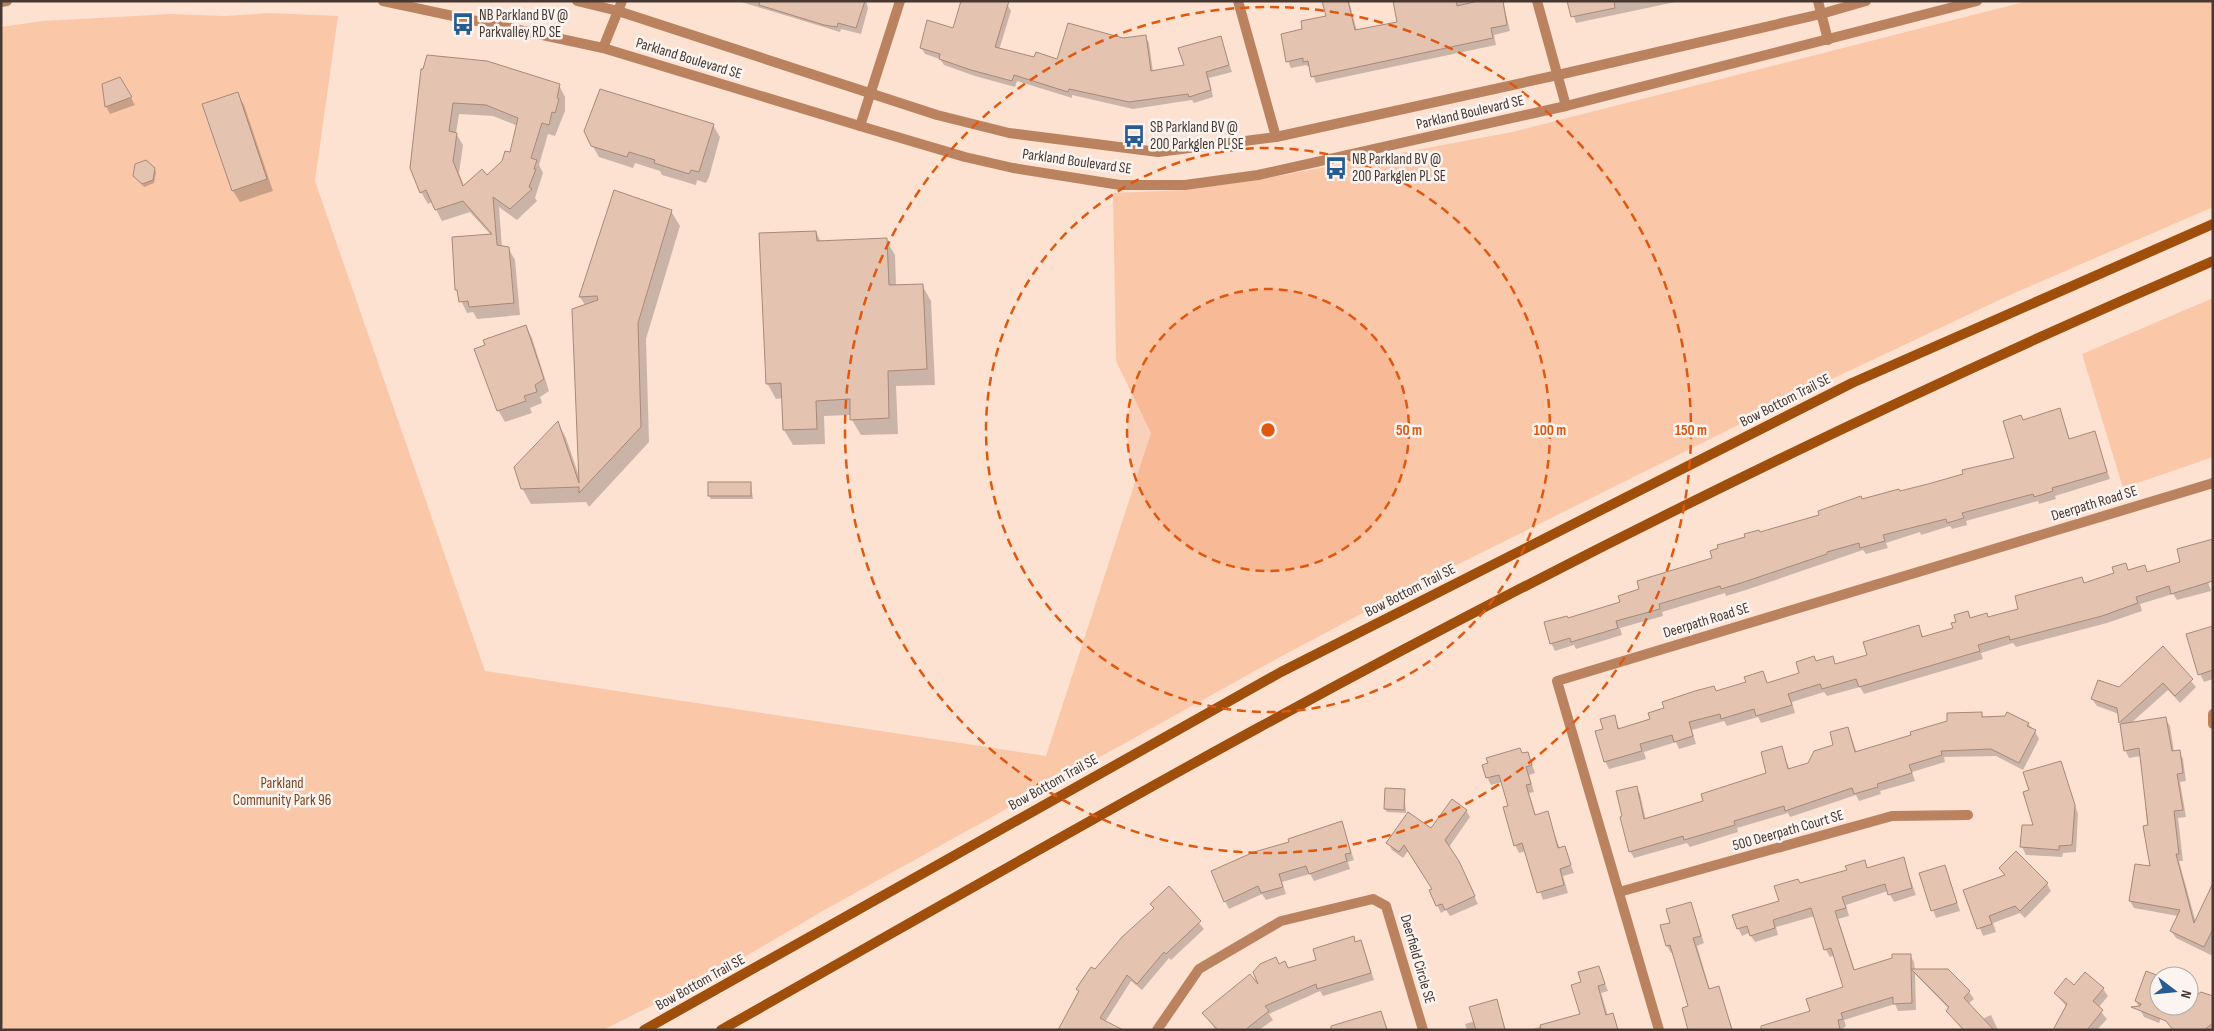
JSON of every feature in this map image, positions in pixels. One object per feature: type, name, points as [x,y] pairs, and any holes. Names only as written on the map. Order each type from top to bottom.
[{"type":"main road","name":"Bow Bottom Trail SE","points":[[644,1030],[1289,668],[1852,383],[2213,224]]},
{"type":"main road","points":[[721,1030],[1257,728],[1540,578],[1838,429],[2213,261]]},
{"type":"street","points":[[1,2],[7,1]]},
{"type":"street","name":"Parkland Boulevard SE","points":[[383,1],[603,48],[964,157],[1054,176],[1120,184],[1186,185],[1258,175],[1566,106],[1977,1]]},
{"type":"street","name":"Parkland Boulevard SE","points":[[577,1],[620,6],[937,115],[1009,133],[1158,152],[1276,137],[1558,75],[1821,14],[1866,1]]},
{"type":"street","points":[[860,126],[900,1]]},
{"type":"street","points":[[1238,1],[1276,137]]},
{"type":"street","points":[[1537,1],[1566,106]]},
{"type":"street","points":[[1818,1],[1828,40]]},
{"type":"street","points":[[603,48],[620,6]]},
{"type":"street","name":"Deerpath Road SE","points":[[1659,1030],[1557,681],[2213,483]]},
{"type":"street","points":[[2213,714],[2213,724]]},
{"type":"street","name":"500 Deerpath Court SE","points":[[1619,892],[1892,816],[1968,815]]},
{"type":"street","name":"Deerfield Circle SE","points":[[1156,1030],[1199,969],[1281,921],[1373,898],[1386,906],[1423,1030]]},
{"type":"green space","name":"Parkland Community Park 96","points":[[2028,1],[2213,1],[2213,207],[2010,295],[1817,386],[1410,588],[1280,657],[828,908],[719,972],[603,1030],[4,1030],[1,1019],[1,27],[42,21],[171,14],[225,16],[269,13],[338,16],[315,181],[485,671],[1046,756],[1151,433],[1116,361],[1113,193],[1185,190],[1251,181],[1512,132]]},
{"type":"green space","points":[[2213,298],[2213,457],[2123,488],[2082,354]]},
{"type":"building","points":[[760,1],[865,1],[856,28],[838,23],[837,27],[824,25],[759,5]]},
{"type":"building","points":[[961,1],[1009,1],[995,47],[1034,57],[1036,52],[1057,59],[1068,23],[1123,38],[1146,35],[1151,71],[1184,65],[1178,48],[1221,36],[1229,65],[1206,72],[1211,90],[1189,97],[1188,94],[1129,102],[1069,89],[1068,92],[1014,75],[1012,81],[939,59],[940,54],[920,48],[927,20],[953,28]]},
{"type":"building","points":[[1322,1],[1348,1],[1355,30],[1397,22],[1393,1],[1456,1],[1457,6],[1478,1],[1503,1],[1507,25],[1491,28],[1493,38],[1311,77],[1308,61],[1303,62],[1303,58],[1286,62],[1281,34],[1302,29],[1301,21],[1326,16]]},
{"type":"building","points":[[1567,1],[1614,1],[1615,8],[1571,17]]},
{"type":"building","points":[[427,55],[487,61],[560,84],[557,98],[559,99],[555,113],[552,112],[549,125],[542,123],[531,158],[537,160],[534,169],[536,169],[529,187],[532,189],[510,209],[493,197],[497,245],[509,247],[514,303],[469,307],[468,301],[459,302],[457,290],[455,290],[452,237],[492,234],[463,201],[435,210],[426,190],[420,193],[410,168],[421,69],[423,69]],"holes":[[[453,103],[486,105],[518,118],[510,152],[505,151],[502,161],[487,175],[482,169],[463,186],[453,161],[457,133],[449,131]]]},
{"type":"building","points":[[120,77],[132,97],[105,107],[102,84]]},
{"type":"building","points":[[600,89],[714,124],[699,172],[691,170],[689,174],[654,163],[655,160],[629,152],[627,157],[591,146],[584,131]]},
{"type":"building","points":[[238,92],[267,179],[232,191],[202,104]]},
{"type":"building","points":[[146,160],[155,168],[153,180],[142,184],[133,176],[135,164]]},
{"type":"building","points":[[614,190],[672,210],[638,323],[641,427],[579,493],[579,487],[521,489],[514,467],[558,421],[579,483],[572,309],[598,300],[597,296],[579,297]]},
{"type":"building","points":[[816,231],[817,241],[887,238],[889,285],[923,284],[927,369],[888,371],[889,418],[850,420],[850,399],[816,401],[817,429],[783,430],[781,383],[766,384],[759,233]]},
{"type":"building","points":[[526,325],[544,379],[535,385],[537,392],[524,396],[526,401],[497,411],[474,349],[485,345],[483,340]]},
{"type":"building","points":[[2060,408],[2069,439],[2095,431],[2107,472],[2052,488],[2053,491],[2034,497],[2033,494],[1962,513],[1964,518],[1947,523],[1946,519],[1883,535],[1885,541],[1860,548],[1859,543],[1827,552],[1827,554],[1741,583],[1721,589],[1720,586],[1659,604],[1660,609],[1616,621],[1618,628],[1571,642],[1570,638],[1550,644],[1544,622],[1567,616],[1568,618],[1620,602],[1618,596],[1639,589],[1637,581],[1712,558],[1710,551],[1718,548],[1717,545],[1745,537],[1744,534],[1759,530],[1760,532],[1819,515],[1818,511],[1861,496],[1862,499],[1899,489],[1900,491],[1963,474],[1962,470],[2014,458],[2003,421],[2021,415],[2023,420]]},
{"type":"building","points":[[708,482],[751,482],[751,496],[708,496]]},
{"type":"building","points":[[2213,539],[2213,581],[2171,594],[2169,586],[2136,597],[2138,603],[2102,616],[2010,640],[2009,636],[1978,645],[1980,651],[1859,687],[1856,679],[1822,689],[1820,684],[1788,694],[1792,705],[1756,716],[1754,709],[1721,719],[1720,714],[1689,722],[1693,736],[1674,742],[1672,735],[1640,744],[1642,751],[1604,762],[1595,731],[1603,729],[1600,719],[1615,715],[1618,729],[1650,719],[1648,713],[1664,708],[1662,702],[1695,691],[1714,686],[1716,691],[1746,682],[1744,677],[1763,671],[1767,683],[1799,673],[1796,662],[1814,656],[1816,661],[1833,656],[1835,664],[1867,655],[1863,642],[1919,625],[1922,637],[1953,628],[1951,623],[1956,622],[1954,615],[1968,611],[1970,618],[1987,613],[1988,617],[2018,609],[2015,596],[2082,577],[2084,583],[2114,573],[2112,567],[2126,563],[2128,570],[2145,565],[2147,572],[2180,562],[2177,549]]},
{"type":"building","points":[[2213,626],[2213,670],[2198,675],[2186,634]]},
{"type":"building","points":[[2163,646],[2193,679],[2175,696],[2163,683],[2119,723],[2117,708],[2091,699],[2098,680],[2119,687]]},
{"type":"building","points":[[1982,712],[1982,717],[2005,716],[2007,712],[2029,723],[2027,726],[2036,730],[2019,763],[1991,749],[1941,751],[1942,755],[1909,765],[1912,773],[1877,784],[1878,787],[1854,794],[1852,788],[1785,811],[1784,806],[1734,821],[1735,825],[1684,840],[1683,836],[1629,852],[1620,817],[1622,816],[1616,791],[1637,786],[1644,819],[1703,801],[1701,794],[1766,773],[1761,752],[1782,746],[1788,769],[1808,763],[1814,751],[1833,745],[1830,732],[1848,727],[1855,752],[1911,735],[1910,732],[1947,721],[1947,713]]},
{"type":"building","points":[[2166,717],[2172,751],[2180,750],[2183,773],[2177,774],[2183,810],[2174,811],[2179,854],[2176,854],[2194,923],[2213,883],[2213,929],[2204,947],[2170,931],[2180,910],[2129,901],[2135,864],[2150,866],[2143,826],[2148,825],[2139,748],[2124,751],[2120,724]]},
{"type":"building","points":[[1520,748],[1522,753],[1528,752],[1532,765],[1526,767],[1531,784],[1526,785],[1535,815],[1548,811],[1558,848],[1565,846],[1571,865],[1560,869],[1564,885],[1537,893],[1522,843],[1514,846],[1503,807],[1508,806],[1499,775],[1486,778],[1482,765],[1488,763],[1486,758]]},
{"type":"building","points":[[2061,761],[2075,805],[2072,845],[2059,846],[2059,850],[2020,847],[2022,825],[2033,825],[2023,792],[2029,790],[2023,772]]},
{"type":"building","points":[[1385,788],[1405,789],[1404,810],[1384,809]]},
{"type":"building","points":[[1452,799],[1467,810],[1445,840],[1459,861],[1475,896],[1445,910],[1442,904],[1436,906],[1429,890],[1432,889],[1404,845],[1399,852],[1386,843],[1408,812],[1431,828]]},
{"type":"building","points":[[1342,821],[1351,853],[1345,854],[1347,861],[1309,874],[1306,866],[1279,874],[1283,887],[1261,893],[1258,886],[1224,902],[1211,871],[1254,852],[1289,842],[1288,839]]},
{"type":"building","points":[[2016,851],[2048,883],[2020,911],[2015,906],[1989,916],[1992,924],[1977,929],[1963,890],[2005,875],[1999,868]]},
{"type":"building","points":[[1904,857],[1912,888],[1888,895],[1885,884],[1842,897],[1846,908],[1835,911],[1854,970],[1892,958],[1892,954],[1911,954],[1912,1003],[1893,1004],[1893,997],[1841,1013],[1843,1019],[1838,1020],[1840,1030],[1761,1030],[1761,1026],[1810,1011],[1806,999],[1843,987],[1831,948],[1824,950],[1811,908],[1773,920],[1775,928],[1750,936],[1747,926],[1737,929],[1732,915],[1779,901],[1774,886],[1798,879],[1800,883],[1847,870],[1845,866],[1865,860],[1867,868]]},
{"type":"building","points":[[1945,865],[1957,903],[1931,911],[1919,873]]},
{"type":"building","points":[[1169,886],[1201,921],[1166,954],[1164,952],[1137,984],[1127,975],[1100,1018],[1123,1030],[1058,1030],[1079,991],[1076,989],[1091,967],[1095,969],[1122,937],[1154,908],[1150,904]]},
{"type":"building","points":[[1691,902],[1701,936],[1693,938],[1709,989],[1719,986],[1732,1030],[1688,1030],[1682,1008],[1688,1006],[1670,945],[1666,946],[1660,925],[1670,923],[1666,909]]},
{"type":"building","points":[[1354,936],[1355,942],[1361,940],[1371,973],[1317,989],[1316,984],[1265,1006],[1269,1011],[1245,1030],[1218,1030],[1202,1013],[1250,974],[1258,984],[1253,972],[1260,964],[1276,957],[1279,964],[1285,961],[1288,968],[1316,960],[1313,949]]},
{"type":"building","points":[[1599,966],[1605,984],[1598,986],[1606,1015],[1613,1013],[1618,1030],[1541,1030],[1540,1025],[1580,1014],[1571,985],[1581,982],[1578,972]]},
{"type":"building","points":[[1911,969],[1948,969],[1970,991],[1964,998],[1994,1030],[1964,1030],[1946,1011],[1949,1007]]},
{"type":"building","points":[[2146,971],[2149,972],[2149,1014],[2131,1007],[2140,1006],[2141,1004],[2135,1001]]},
{"type":"building","points":[[2085,972],[2104,988],[2093,1001],[2103,1010],[2087,1030],[2053,1030],[2067,1004],[2054,993],[2066,978],[2074,985]]},
{"type":"building","points":[[2201,992],[2213,996],[2213,1023],[2204,1030],[2173,1030],[2166,1021],[2154,1016],[2199,1016],[2199,993]]},
{"type":"building","points":[[1497,999],[1505,1030],[1476,1030],[1469,1007]]},
{"type":"building","points":[[1381,1011],[1387,1030],[1331,1030],[1331,1026]]},
{"type":"place","name":"NB Parkland BV @ Parkvalley RD SE","points":[[463,24]]},
{"type":"place","name":"SB Parkland BV @ 200 Parkglen PL SE","points":[[1134,136]]},
{"type":"place","name":"NB Parkland BV @ 200 Parkglen PL SE","points":[[1336,168]]}]
